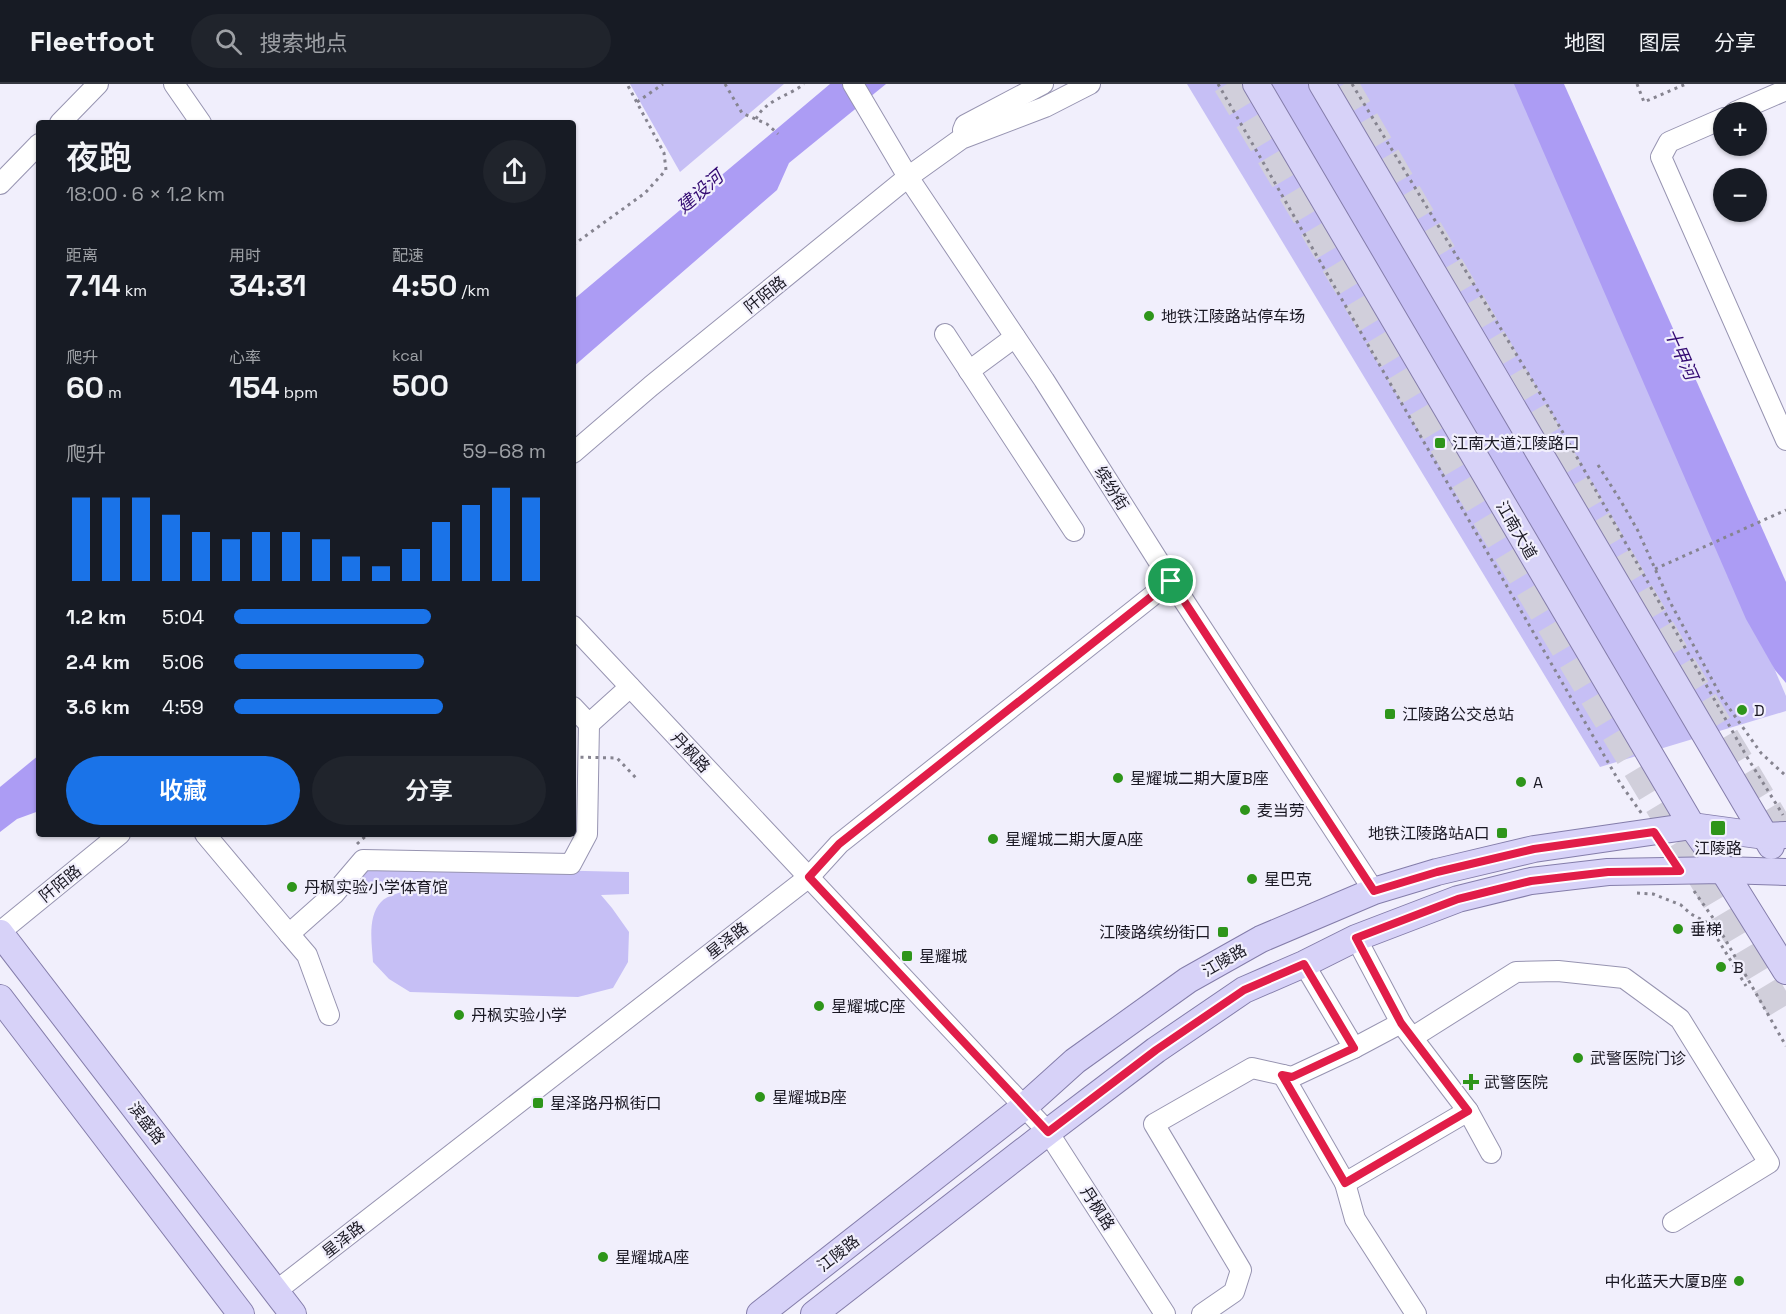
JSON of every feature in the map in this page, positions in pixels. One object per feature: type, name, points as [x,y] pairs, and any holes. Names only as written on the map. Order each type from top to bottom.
[{"type":"main road","name":"江南大道","points":[[1256,84],[1692,826],[1723,870],[1786,971]]},
{"type":"main road","points":[[1322,84],[1775,836],[1786,872]]},
{"type":"main road","name":"江陵路","points":[[760,1314],[1026,1106],[1075,1060],[1188,980],[1261,939],[1374,891],[1437,872],[1534,849],[1692,826],[1775,836]]},
{"type":"main road","name":"江陵路","points":[[814,1314],[1156,1050],[1244,990],[1356,938],[1458,899],[1531,881],[1608,872],[1723,870],[1786,872]]},
{"type":"main road","name":"滨盛路","points":[[0,933],[293,1314]]},
{"type":"main road","points":[[0,998],[241,1314]]},
{"type":"street","points":[[63,120],[98,84]]},
{"type":"street","points":[[174,84],[199,120]]},
{"type":"street","name":"缤纷街","points":[[853,84],[908,177],[1050,390],[1171,581],[1374,891]]},
{"type":"street","name":"阡陌路","points":[[961,139],[965,125],[1043,84]]},
{"type":"street","name":"阡陌路","points":[[576,450],[651,386],[908,177],[961,139],[1045,107],[1090,84]]},
{"type":"street","points":[[1758,102],[1786,90]]},
{"type":"street","points":[[1713,123],[1669,142],[1661,157],[1786,440]]},
{"type":"street","points":[[0,184],[36,147]]},
{"type":"street","points":[[945,334],[1074,531]]},
{"type":"street","points":[[969,371],[1015,337]]},
{"type":"street","name":"星泽路","points":[[276,1291],[809,877],[839,844],[1171,581]]},
{"type":"street","name":"丹枫路","points":[[576,629],[1026,1106],[1048,1132],[1166,1314]]},
{"type":"street","points":[[589,724],[630,687]]},
{"type":"street","points":[[289,934],[334,894],[363,860],[571,864],[587,834],[589,724],[576,710]]},
{"type":"street","name":"阡陌路","points":[[0,933],[116,837]]},
{"type":"street","points":[[208,837],[307,955],[329,1015]]},
{"type":"street","points":[[1356,938],[1407,1030],[1468,1111],[1491,1153]]},
{"type":"street","points":[[1304,964],[1354,1048]]},
{"type":"street","points":[[1202,1314],[1234,1292],[1241,1270],[1154,1124],[1252,1068],[1292,1077],[1354,1048],[1407,1030],[1516,972],[1558,971],[1624,978],[1680,1019],[1769,1163],[1673,1222]]},
{"type":"street","points":[[1282,1075],[1345,1183],[1355,1219],[1416,1314]]},
{"type":"street","points":[[1345,1183],[1468,1111]]},
{"type":"path","points":[[576,243],[645,194],[666,170],[664,153],[627,84]]},
{"type":"path","points":[[637,102],[663,84]]},
{"type":"path","points":[[725,84],[742,113],[767,124],[778,134]]},
{"type":"path","points":[[756,119],[759,112],[772,102],[804,84]]},
{"type":"path","points":[[1218,84],[1620,783],[1654,832]]},
{"type":"path","points":[[1352,84],[1549,408],[1747,757],[1786,819]]},
{"type":"path","points":[[1637,84],[1644,102],[1686,84]]},
{"type":"path","points":[[1598,465],[1638,531],[1670,602],[1722,698],[1761,753],[1786,776]]},
{"type":"path","points":[[1655,568],[1786,510]]},
{"type":"path","points":[[576,757],[617,758],[637,779]]},
{"type":"path","points":[[1680,871],[1713,918],[1786,1046]]},
{"type":"path","points":[[1629,893],[1653,894],[1682,905],[1691,914],[1708,923],[1746,986]]},
{"type":"shaded area","points":[[630,84],[784,84],[680,172]]},
{"type":"shaded area","points":[[1187,84],[1524,84],[1786,696],[1786,711],[1600,767]]},
{"type":"shaded area","points":[[358,866],[629,872],[629,894],[601,895],[629,932],[628,962],[613,988],[578,997],[410,992],[389,979],[373,962],[371,931],[374,915],[381,902],[411,888],[358,886]]},
{"type":"water","points":[[830,84],[886,84],[789,163],[777,190],[576,364],[576,297]]},
{"type":"water","name":"十甲河","points":[[1514,84],[1564,84],[1786,582],[1786,683],[1775,670],[1746,619]]},
{"type":"water","points":[[36,757],[36,812],[17,819],[0,832],[0,787]]},
{"type":"tunnel","points":[[1227,84],[1786,1018]]},
{"type":"tunnel","points":[[1344,84],[1786,839]]},
{"type":"place","name":"地铁江陵路站停车场","points":[[1149,316]]},
{"type":"place","name":"江南大道江陵路口","points":[[1440,443]]},
{"type":"place","name":"D","points":[[1742,710]]},
{"type":"place","name":"江陵路公交总站","points":[[1390,714]]},
{"type":"place","name":"星耀城二期大厦B座","points":[[1118,778]]},
{"type":"place","name":"A","points":[[1521,782]]},
{"type":"place","name":"麦当劳","points":[[1245,810]]},
{"type":"place","name":"江陵路","points":[[1718,828]]},
{"type":"place","name":"地铁江陵路站A口","points":[[1502,833]]},
{"type":"place","name":"星耀城二期大厦A座","points":[[993,839]]},
{"type":"place","name":"星巴克","points":[[1252,879]]},
{"type":"place","name":"丹枫实验小学体育馆","points":[[292,887]]},
{"type":"place","name":"垂梯","points":[[1678,929]]},
{"type":"place","name":"江陵路缤纷街口","points":[[1223,932]]},
{"type":"place","name":"星耀城","points":[[907,956]]},
{"type":"place","name":"B","points":[[1721,967]]},
{"type":"place","name":"星耀城C座","points":[[819,1006]]},
{"type":"place","name":"丹枫实验小学","points":[[459,1015]]},
{"type":"place","name":"武警医院门诊","points":[[1578,1058]]},
{"type":"place","name":"武警医院","points":[[1471,1082]]},
{"type":"place","name":"星耀城B座","points":[[760,1097]]},
{"type":"place","name":"星泽路丹枫街口","points":[[538,1103]]},
{"type":"place","name":"星耀城A座","points":[[603,1257]]},
{"type":"place","name":"中化蓝天大厦B座","points":[[1739,1281]]},
{"type":"route","points":[[1171,581],[1374,891],[1437,872],[1534,849],[1654,832],[1680,871],[1608,872],[1531,881],[1458,899],[1356,938],[1401,1023],[1468,1111],[1345,1183],[1282,1075],[1292,1077],[1354,1048],[1304,964],[1244,990],[1156,1050],[1048,1132],[809,877],[839,844],[1171,581]]},
{"type":"water label","name":"建设河","points":[[700,192]]}]
